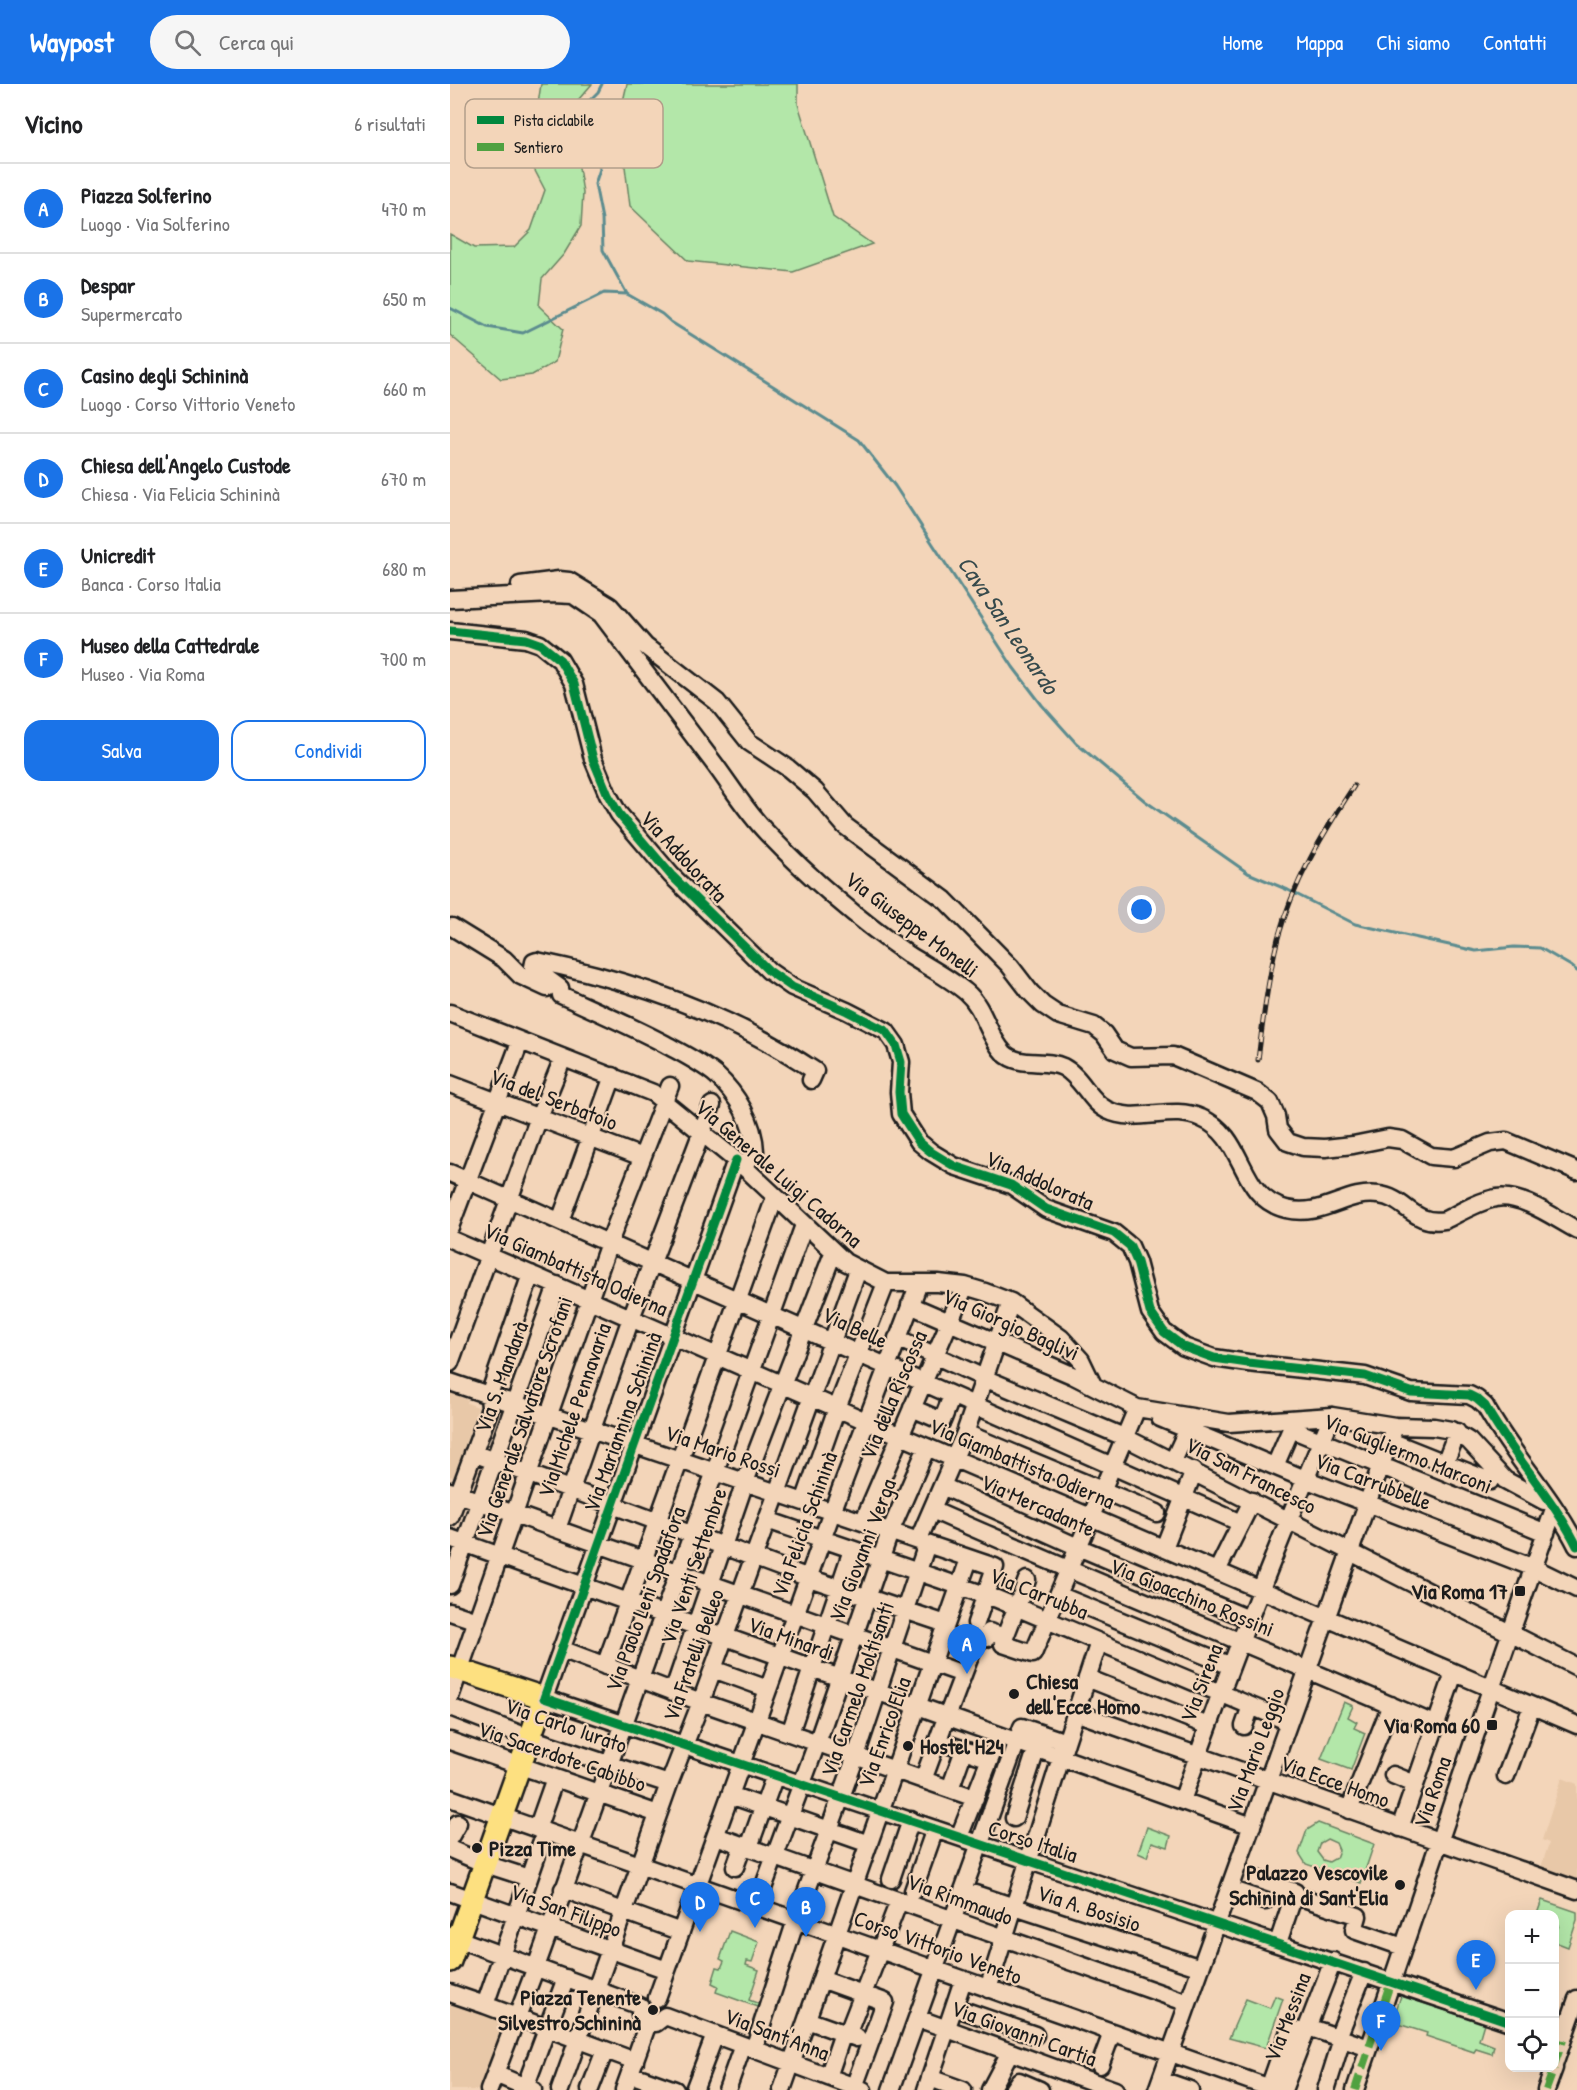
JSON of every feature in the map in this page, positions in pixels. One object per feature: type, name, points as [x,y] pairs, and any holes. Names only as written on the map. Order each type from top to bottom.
[{"type":"main road","name":"Corso Italia","points":[[455,1668],[544,1698]]},
{"type":"main road","name":"Via Mariannina Schininà","points":[[450,1961],[454,1937],[472,1900],[544,1698]]},
{"type":"street","points":[[450,590],[517,586],[559,580],[577,585],[610,606],[645,646],[717,702],[749,742],[789,768],[815,791],[845,826],[945,900],[1010,966],[1042,1005],[1058,1015],[1094,1026],[1104,1034],[1115,1050],[1131,1057],[1173,1056],[1257,1092],[1270,1102],[1278,1129],[1288,1142],[1303,1147],[1325,1148],[1388,1137],[1402,1140],[1431,1155],[1454,1158],[1490,1143],[1506,1141],[1577,1171]]},
{"type":"street","name":"Via Giuseppe Monelli","points":[[450,599],[573,595],[601,614],[766,832],[856,914],[910,955],[956,983],[971,996],[983,1015],[995,1042],[1007,1056],[1021,1061],[1046,1062],[1063,1067],[1103,1108],[1118,1115],[1135,1117],[1185,1114],[1201,1118],[1217,1128],[1232,1143],[1254,1189],[1265,1200],[1284,1209],[1316,1210],[1354,1196],[1381,1195],[1393,1199],[1426,1221],[1437,1222],[1481,1203],[1496,1198],[1510,1197],[1521,1200],[1577,1230]]},
{"type":"street","name":"Via Addolorata","points":[[450,631],[526,639],[540,644],[560,660],[574,684],[600,780],[619,814],[671,875],[769,971],[792,987],[886,1031],[896,1045],[901,1062],[899,1092],[901,1114],[919,1142],[931,1152],[954,1166],[1011,1185],[1046,1209],[1114,1233],[1131,1246],[1150,1312],[1164,1332],[1184,1347],[1214,1358],[1365,1376],[1411,1392],[1469,1395],[1477,1399],[1485,1406],[1577,1546]]},
{"type":"street","name":"Via Mariannina Schininà","points":[[452,927],[504,959],[521,976],[631,1027],[699,1063],[717,1077],[737,1100],[751,1126],[755,1151],[740,1163],[693,1279],[544,1698]]},
{"type":"street","points":[[561,995],[560,988],[532,967],[534,962],[568,968],[654,991],[782,1049],[815,1071],[811,1080]]},
{"type":"street","name":"Via Generale Luigi Cadorna","points":[[451,1016],[653,1093],[740,1163],[833,1253],[858,1270],[886,1283],[965,1286],[1011,1302],[1061,1338],[1081,1360],[1093,1385]]},
{"type":"street","points":[[450,1227],[520,1042]]},
{"type":"street","points":[[450,1363],[539,1117],[563,1058]]},
{"type":"street","points":[[560,1221],[613,1076]]},
{"type":"street","name":"Via del Serbatoio","points":[[450,1084],[642,1157]]},
{"type":"street","name":"Via Generale Salvatore Scrofani","points":[[450,1697],[455,1668],[477,1621],[609,1243],[670,1086]]},
{"type":"street","name":"Via Michele Pennavaria","points":[[557,1529],[631,1318],[712,1105]]},
{"type":"street","name":"Via Belle","points":[[450,1173],[1241,1523]]},
{"type":"street","points":[[605,1666],[775,1197]]},
{"type":"street","name":"Via Paolo Leni Spadafora","points":[[492,2082],[536,1967],[804,1225]]},
{"type":"street","name":"Via Giambattista Odierna","points":[[450,1239],[927,1447],[1577,1725]]},
{"type":"street","name":"Via Venti Settembre","points":[[673,1692],[709,1583],[833,1253]]},
{"type":"street","name":"Via Fratelli Belleo","points":[[560,2090],[658,1814],[858,1270]]},
{"type":"street","points":[[450,1517],[455,1492],[490,1407],[489,1395],[531,1274]]},
{"type":"street","points":[[804,1502],[837,1408],[886,1283]]},
{"type":"street","name":"Via Felicia Schininà","points":[[662,1984],[832,1512],[919,1283]]},
{"type":"street","name":"Via S. Mandarà","points":[[450,1585],[458,1541],[481,1502],[557,1285]]},
{"type":"street","name":"Via della Riscossa","points":[[863,1522],[965,1286]]},
{"type":"street","name":"Via Carmelo Moltisanti","points":[[727,2090],[748,2047],[856,1756],[918,1572],[932,1510],[976,1406],[1011,1302]]},
{"type":"street","name":"Via Giorgio Baglivi","points":[[910,1305],[1093,1385],[1137,1408],[1229,1423],[1345,1416],[1393,1433]]},
{"type":"street","name":"Via San Francesco","points":[[897,1338],[984,1378],[1124,1437],[1577,1667]]},
{"type":"street","name":"Via Mario Rossi","points":[[450,1382],[995,1567],[976,1623]]},
{"type":"street","points":[[912,1408],[942,1421],[952,1396]]},
{"type":"street","points":[[923,1780],[960,1673],[978,1635],[987,1638],[989,1632],[1005,1637],[1033,1654],[1137,1408]]},
{"type":"street","name":"Via Carrubbelle","points":[[1157,1412],[1161,1419],[1187,1431],[1534,1568],[1577,1588]]},
{"type":"street","name":"Via Sirena","points":[[1182,1801],[1260,1589],[1332,1416]]},
{"type":"street","points":[[1393,1433],[1434,1427],[1457,1432],[1469,1441],[1505,1480],[1551,1504]]},
{"type":"street","name":"Via Gugliermo Marconi","points":[[1275,1466],[1291,1429],[1546,1533]]},
{"type":"street","points":[[1173,1461],[1187,1431]]},
{"type":"street","points":[[1445,1463],[1457,1432]]},
{"type":"street","points":[[965,1433],[1157,1513]]},
{"type":"street","points":[[1393,1433],[1445,1463],[1490,1481]]},
{"type":"street","name":"Via Mario Leggio","points":[[1159,2085],[1229,1889],[1245,1876],[1252,1826],[1393,1433]]},
{"type":"street","name":"Via Giovanni Verga","points":[[756,1906],[817,1743],[890,1532],[927,1447]]},
{"type":"street","points":[[473,1453],[809,1578],[946,1624]]},
{"type":"street","points":[[1164,1548],[1194,1471]]},
{"type":"street","name":"Via Mercadante","points":[[942,1486],[1078,1547],[1249,1619]]},
{"type":"street","points":[[455,1492],[960,1673]]},
{"type":"street","points":[[1217,1571],[1252,1501]]},
{"type":"street","name":"Via Roma","points":[[1355,2090],[1365,2046],[1391,1981],[1512,1633],[1546,1533],[1551,1504]]},
{"type":"street","name":"Via Gioacchino Rossini","points":[[932,1510],[1436,1725]]},
{"type":"street","name":"Via Carrubba","points":[[767,1520],[987,1595],[1289,1722]]},
{"type":"street","name":"Via Minardi","points":[[458,1541],[877,1693],[917,1707],[948,1713],[999,1736],[1020,1735],[1036,1750],[1064,1749],[1182,1801],[1252,1826]]},
{"type":"street","points":[[790,1732],[852,1550]]},
{"type":"street","name":"Via Enrico Elia","points":[[782,2090],[969,1558]]},
{"type":"street","points":[[1005,1639],[1027,1580]]},
{"type":"street","points":[[1058,1595],[1231,1666]]},
{"type":"street","points":[[450,1612],[477,1621]]},
{"type":"street","points":[[988,1989],[1099,1642]]},
{"type":"street","points":[[561,1649],[673,1692],[975,1797]]},
{"type":"street","points":[[713,1669],[768,1689]]},
{"type":"street","points":[[1400,1828],[1454,1673]]},
{"type":"street","points":[[1085,1684],[1208,1726]]},
{"type":"street","name":"Corso Italia","points":[[544,1698],[1505,2021]]},
{"type":"street","points":[[1349,1810],[1390,1705]]},
{"type":"street","points":[[1244,1726],[1251,1706]]},
{"type":"street","points":[[1506,1776],[1532,1706]]},
{"type":"street","name":"Via Carlo Iurato","points":[[450,1707],[530,1738],[669,1784]]},
{"type":"street","name":"Via Ecce Homo","points":[[1077,1713],[1577,1890]]},
{"type":"street","points":[[972,1716],[1064,1749]]},
{"type":"street","points":[[891,2090],[1020,1735]]},
{"type":"street","points":[[959,1837],[999,1736]]},
{"type":"street","name":"Via Sacerdote Cabibbo","points":[[450,1741],[658,1814]]},
{"type":"street","points":[[938,1741],[990,1759]]},
{"type":"street","points":[[950,1789],[964,1750]]},
{"type":"street","points":[[1014,1818],[1036,1750]]},
{"type":"street","points":[[1393,1774],[1415,1784]]},
{"type":"street","points":[[735,1867],[775,1775]]},
{"type":"street","points":[[485,2005],[529,1878],[555,1778]]},
{"type":"street","points":[[730,1796],[829,1828],[869,1844]]},
{"type":"street","name":"Corso Vittorio Veneto","points":[[450,1798],[1171,2054],[1276,2089]]},
{"type":"street","points":[[891,1879],[911,1820]]},
{"type":"street","points":[[913,1891],[935,1828]]},
{"type":"street","name":"Via Rimmaudo","points":[[716,1836],[1188,2003]]},
{"type":"street","points":[[450,1849],[484,1864],[529,1878]]},
{"type":"street","points":[[900,1854],[923,1863]]},
{"type":"street","points":[[1245,1876],[1295,1892],[1278,1943]]},
{"type":"street","points":[[563,1889],[681,1932]]},
{"type":"street","points":[[1229,1889],[1265,1901]]},
{"type":"street","name":"Via A. Bosisio","points":[[963,1890],[1201,1968]]},
{"type":"street","name":"Via San Filippo","points":[[450,1892],[611,1950],[662,1984]]},
{"type":"street","points":[[1294,1895],[1358,1916],[1354,1930],[1403,1947]]},
{"type":"street","points":[[826,2081],[899,1901]]},
{"type":"street","points":[[454,1937],[634,2004],[648,2024],[657,2024],[671,2018],[664,2005],[662,1984]]},
{"type":"street","name":"Via Messina","points":[[1306,2030],[1333,1961]]},
{"type":"street","points":[[1326,2090],[1340,2038],[1364,1972]]},
{"type":"street","points":[[492,2082],[528,2089],[566,1978]]},
{"type":"street","points":[[821,1979],[885,2002],[857,2089]]},
{"type":"street","points":[[963,1980],[928,2084],[963,2090]]},
{"type":"street","points":[[634,2004],[648,1998],[662,1984]]},
{"type":"street","points":[[450,1993],[605,2050],[630,2075],[675,2090]]},
{"type":"street","points":[[1559,2054],[1577,1999]]},
{"type":"street","points":[[954,2007],[1035,2035]]},
{"type":"street","points":[[1040,2090],[1018,2086],[1031,2059],[1035,2035],[1045,2009]]},
{"type":"street","name":"Via Sant'Anna","points":[[671,2018],[791,2063],[826,2081],[857,2089]]},
{"type":"street","name":"Via Giovanni Cartia","points":[[917,2018],[1115,2090]]},
{"type":"street","points":[[807,2020],[870,2043]]},
{"type":"street","points":[[630,2075],[648,2024]]},
{"type":"street","points":[[1276,2089],[1290,2028],[1340,2038],[1365,2046]]},
{"type":"street","points":[[1100,2065],[1112,2033]]},
{"type":"street","points":[[694,2090],[715,2035]]},
{"type":"street","points":[[590,2089],[605,2050]]},
{"type":"street","points":[[996,2088],[1010,2052]]},
{"type":"street","points":[[1546,2090],[1552,2072]]},
{"type":"street","points":[[1159,2085],[1190,2090]]},
{"type":"shaded area","points":[[450,1393],[478,1407],[454,1477],[450,1476]]},
{"type":"shaded area","points":[[1562,1778],[1577,1784],[1577,1882],[1540,1870],[1549,1843],[1542,1840]]},
{"type":"shaded area","points":[[450,2001],[505,2020],[479,2090],[450,2090]]},
{"type":"green space","points":[[541,84],[592,84],[579,99],[539,99]]},
{"type":"green space","points":[[627,84],[798,84],[798,104],[833,217],[872,244],[793,272],[688,261],[630,206],[625,168],[663,168],[663,99],[624,99]]},
{"type":"green space","points":[[534,168],[579,168],[583,193],[581,226],[564,254],[542,279],[539,306],[563,329],[555,362],[532,375],[501,379],[450,335],[450,234],[474,248],[514,247],[531,230],[545,190]]},
{"type":"green space","points":[[1344,1702],[1353,1706],[1348,1717],[1357,1722],[1354,1728],[1365,1733],[1351,1770],[1321,1759]]},
{"type":"green space","points":[[1318,1823],[1374,1844],[1361,1883],[1306,1864],[1299,1853],[1307,1830]],"holes":[[[1327,1839],[1336,1843],[1339,1850],[1336,1858],[1329,1862],[1323,1860],[1317,1852],[1320,1843]]]},
{"type":"green space","points":[[1147,1827],[1171,1836],[1168,1847],[1152,1842],[1147,1857],[1138,1853]]},
{"type":"green space","points":[[1542,1900],[1577,1912],[1577,1920],[1568,1947],[1559,1944],[1559,1910],[1538,1910]]},
{"type":"green space","points":[[730,1931],[759,1942],[752,1962],[747,1961],[746,1965],[759,1970],[749,2000],[765,2006],[763,2009],[716,1992],[718,1986],[712,1983],[717,1967],[721,1968],[724,1961],[720,1959]]},
{"type":"green space","points":[[1275,1996],[1283,1999],[1266,2048],[1229,2038],[1246,1999],[1270,2008]]},
{"type":"green space","points":[[1401,1996],[1484,2023],[1479,2040],[1494,2046],[1492,2054],[1476,2049],[1474,2052],[1392,2022]]},
{"type":"waterway","points":[[591,99],[602,84]]},
{"type":"waterway","points":[[600,168],[595,184],[602,219],[603,250],[627,294]]},
{"type":"waterway","name":"Cava San Leonardo","points":[[450,308],[487,327],[523,333],[604,293],[627,294],[662,314],[671,322],[859,440],[895,486],[1013,667],[1042,705],[1076,743],[1145,801],[1248,873],[1288,890],[1355,924],[1476,951],[1514,947],[1540,948],[1577,971]]},
{"type":"railway","points":[[1258,1060],[1271,968],[1284,918],[1310,859],[1354,786]]},
{"type":"marked path","points":[[1355,2090],[1391,1981]]},
{"type":"marked path","points":[[1559,2051],[1563,2040]]},
{"type":"marked path","points":[[1546,2090],[1553,2072]]},
{"type":"cycle path","points":[[450,631],[526,639],[540,644],[560,660],[574,684],[593,759],[608,795],[619,814],[671,875],[769,971],[792,987],[886,1031],[896,1045],[901,1062],[899,1092],[901,1114],[919,1142],[931,1152],[954,1166],[1011,1185],[1046,1209],[1114,1233],[1130,1246],[1137,1262],[1150,1312],[1164,1332],[1184,1347],[1214,1358],[1365,1376],[1411,1392],[1469,1395],[1477,1399],[1485,1406],[1507,1442],[1556,1510],[1577,1546]]},
{"type":"cycle path","points":[[736,1160],[544,1698],[1505,2020]]},
{"type":"place","name":"Via Roma 17","points":[[1520,1591]]},
{"type":"place","name":"Piazza Solferino","points":[[967,1674]]},
{"type":"place","name":"Chiesa dell'Ecce Homo","points":[[1014,1694]]},
{"type":"place","name":"Via Roma 60","points":[[1492,1725]]},
{"type":"place","name":"Hostel H24","points":[[908,1746]]},
{"type":"place","name":"Pizza Time","points":[[477,1848]]},
{"type":"place","name":"Palazzo Vescovile Schininà di Sant'Elia","points":[[1400,1885]]},
{"type":"place","name":"Casino degli Schininà","points":[[755,1928]]},
{"type":"place","name":"Chiesa dell'Angelo Custode","points":[[700,1932]]},
{"type":"place","name":"Despar","points":[[806,1937]]},
{"type":"place","name":"Unicredit","points":[[1476,1990]]},
{"type":"place","name":"Piazza Tenente Silvestro Schininà","points":[[653,2010]]},
{"type":"place","name":"Museo della Cattedrale","points":[[1381,2051]]}]
